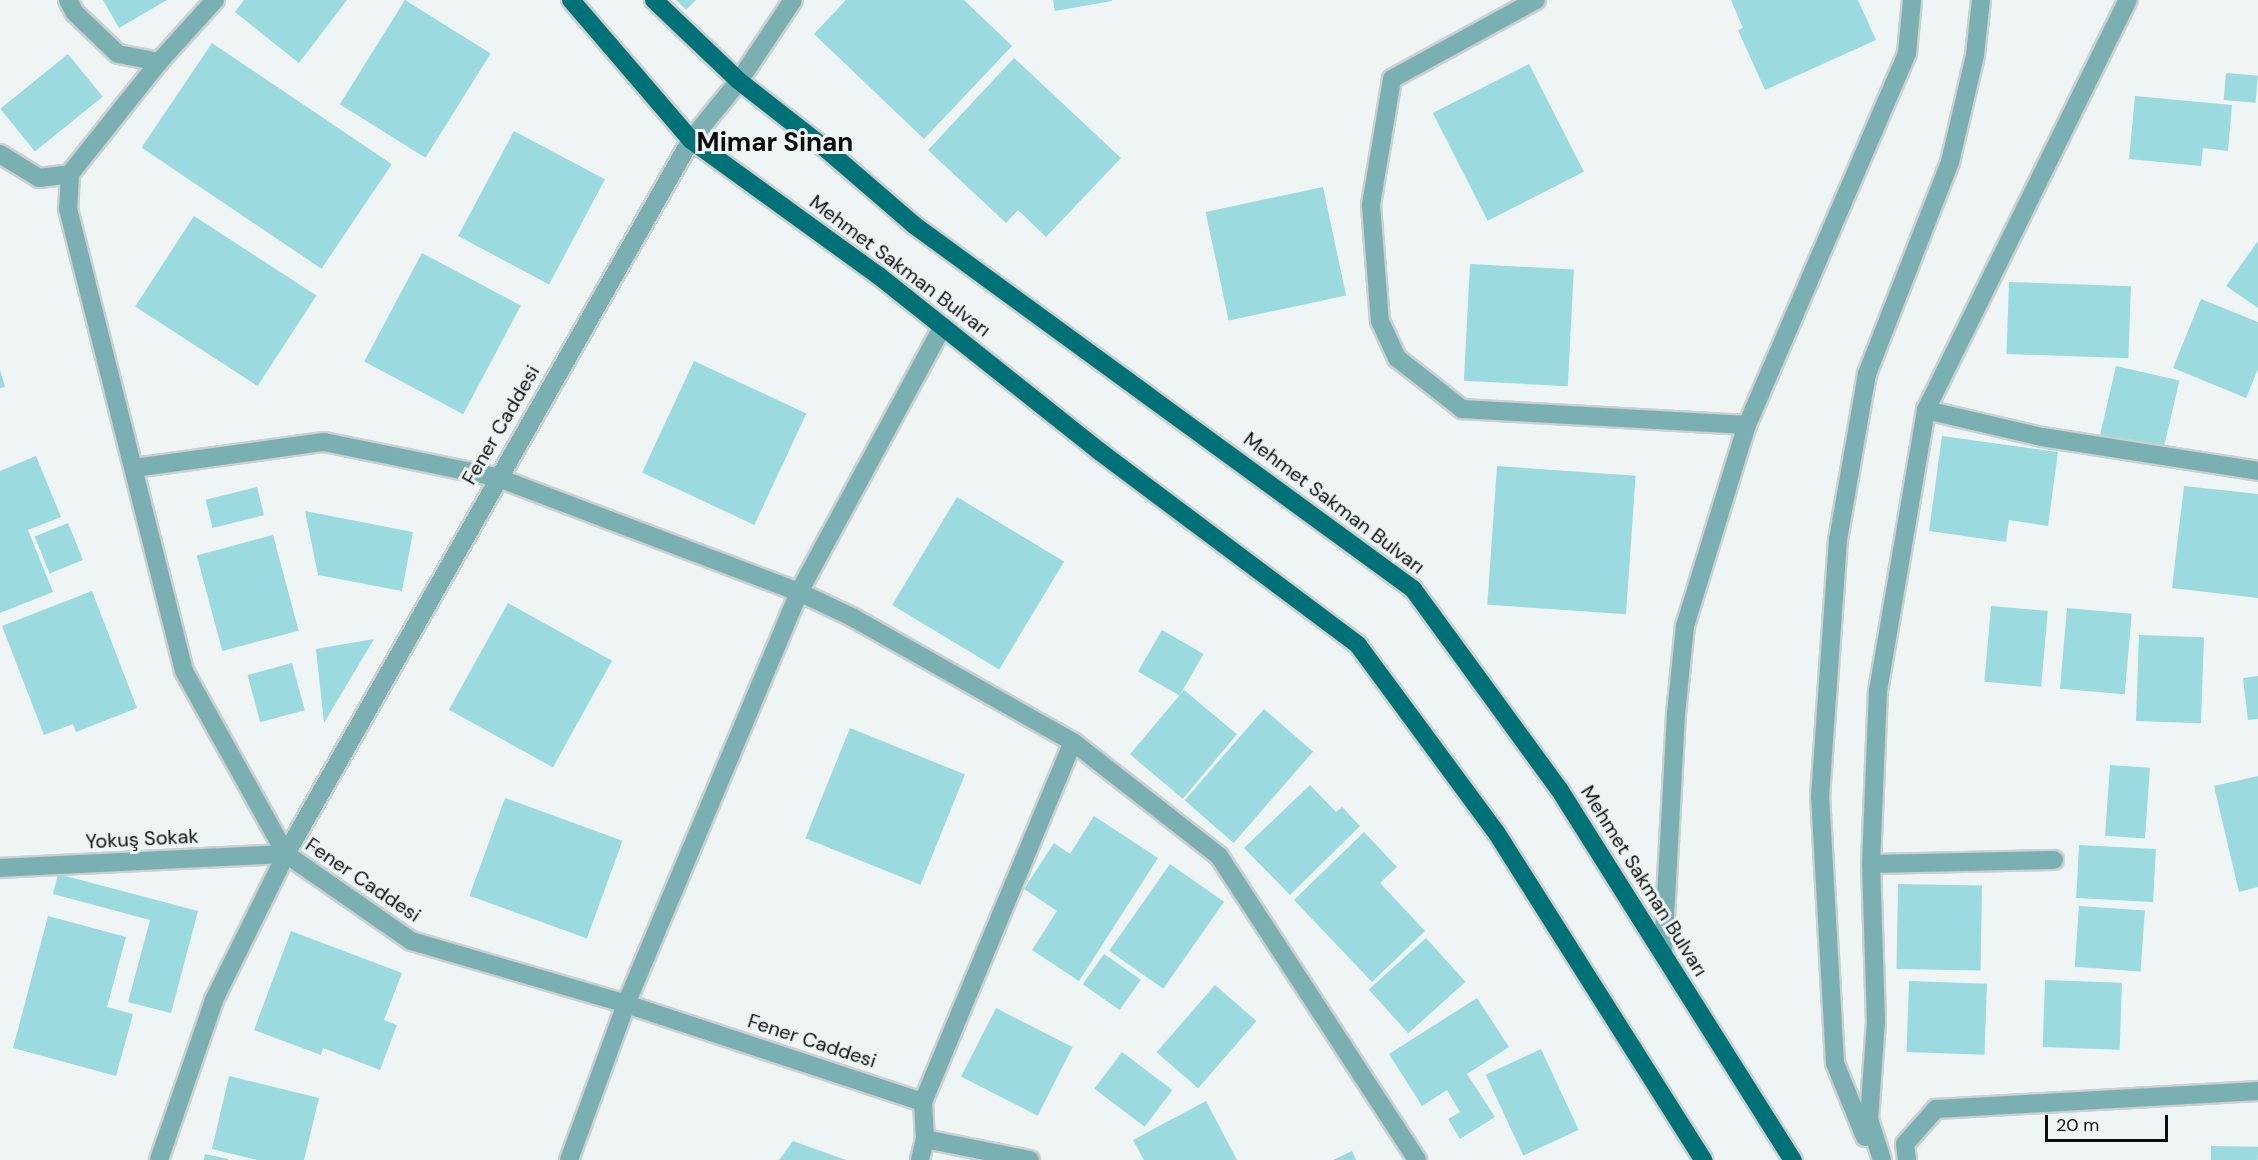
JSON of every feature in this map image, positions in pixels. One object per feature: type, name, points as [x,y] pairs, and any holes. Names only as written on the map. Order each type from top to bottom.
[{"type":"main road","name":"Mehmet Sakman Bulvarı","points":[[571,0],[691,140],[943,326],[1099,451],[1358,645],[1496,832],[1703,1160]]},
{"type":"main road","name":"Mehmet Sakman Bulvarı","points":[[654,0],[739,81],[826,148],[914,225],[1145,390],[1413,590],[1559,789],[1793,1160]]},
{"type":"street","points":[[68,0],[75,13],[118,54],[159,62]]},
{"type":"street","points":[[159,1160],[214,1000],[286,854],[184,671],[68,209],[69,174],[159,62],[215,0]]},
{"type":"street","name":"Fener Caddesi","points":[[793,0],[739,81],[691,140],[496,477],[286,854],[411,941],[626,1004],[923,1102]]},
{"type":"street","points":[[1536,0],[1392,79],[1371,205],[1380,321],[1397,358],[1462,409],[1747,425]]},
{"type":"street","points":[[1663,954],[1676,714],[1685,626],[1747,425],[1907,53],[1912,0]]},
{"type":"street","points":[[1874,1160],[1835,1063],[1820,797],[1838,540],[1867,374],[1950,162],[1976,55],[1981,0]]},
{"type":"street","points":[[1882,1160],[1869,1119],[1876,1022],[1871,864],[1878,691],[1926,410],[2128,0]]},
{"type":"street","points":[[0,154],[39,178],[69,174]]},
{"type":"street","points":[[569,1160],[626,1004],[799,592],[943,326]]},
{"type":"street","points":[[1926,410],[2042,436],[2258,471]]},
{"type":"street","points":[[134,468],[324,442],[496,477],[799,592],[852,617],[1073,742],[1219,856],[1417,1160]]},
{"type":"street","points":[[920,1160],[925,1139],[923,1102],[1073,742]]},
{"type":"street","name":"Yokuş Sokak","points":[[0,868],[286,854]]},
{"type":"street","points":[[1871,864],[2054,860]]},
{"type":"street","points":[[1907,1160],[1905,1144],[1936,1108],[2258,1091]]},
{"type":"street","points":[[925,1139],[1030,1160]]},
{"type":"building","points":[[103,0],[167,0],[119,28]]},
{"type":"building","points":[[244,0],[347,0],[299,63],[235,12]]},
{"type":"building","points":[[405,0],[491,54],[425,158],[340,104]]},
{"type":"building","points":[[676,0],[696,0],[686,10]]},
{"type":"building","points":[[846,0],[964,0],[1012,46],[924,139],[814,34]]},
{"type":"building","points":[[1053,0],[1112,0],[1112,1],[1055,11]]},
{"type":"building","points":[[1731,0],[1858,0],[1876,40],[1765,90],[1738,30],[1743,28]]},
{"type":"building","points":[[212,43],[392,164],[321,269],[142,147]]},
{"type":"building","points":[[68,54],[103,97],[35,151],[0,109]]},
{"type":"building","points":[[1014,58],[1121,158],[1046,237],[1018,210],[1006,223],[928,150]]},
{"type":"building","points":[[1529,64],[1584,172],[1488,221],[1433,113]]},
{"type":"building","points":[[2226,73],[2258,76],[2256,103],[2224,100]]},
{"type":"building","points":[[2135,96],[2232,105],[2228,151],[2203,148],[2201,166],[2129,159]]},
{"type":"building","points":[[514,131],[605,179],[549,284],[458,236]]},
{"type":"building","points":[[1323,187],[1346,296],[1229,321],[1206,212]]},
{"type":"building","points":[[194,216],[316,296],[258,386],[135,307]]},
{"type":"building","points":[[2258,241],[2258,308],[2226,286]]},
{"type":"building","points":[[422,253],[521,306],[463,414],[364,362]]},
{"type":"building","points":[[1470,264],[1574,269],[1568,386],[1464,381]]},
{"type":"building","points":[[2009,282],[2131,286],[2128,358],[2006,354]]},
{"type":"building","points":[[2201,299],[2258,322],[2258,369],[2246,398],[2173,368]]},
{"type":"building","points":[[694,361],[806,413],[754,525],[642,472]]},
{"type":"building","points":[[2116,366],[2179,381],[2162,454],[2099,439]]},
{"type":"building","points":[[0,370],[5,387],[0,388]]},
{"type":"building","points":[[1942,436],[2058,452],[2048,526],[2009,520],[2006,542],[1929,531]]},
{"type":"building","points":[[36,456],[61,517],[28,530],[53,592],[0,613],[0,471]]},
{"type":"building","points":[[1497,466],[1636,476],[1626,614],[1487,605]]},
{"type":"building","points":[[2184,486],[2258,494],[2258,598],[2172,588]]},
{"type":"building","points":[[257,487],[264,515],[213,528],[206,500]]},
{"type":"building","points":[[957,497],[1064,561],[999,669],[892,605]]},
{"type":"building","points":[[305,511],[413,532],[402,591],[318,575]]},
{"type":"building","points":[[68,523],[83,560],[50,574],[35,536]]},
{"type":"building","points":[[273,535],[299,631],[222,651],[197,555]]},
{"type":"building","points":[[92,591],[137,708],[76,732],[73,724],[44,735],[2,626]]},
{"type":"building","points":[[508,603],[612,661],[553,767],[449,710]]},
{"type":"building","points":[[1991,606],[2048,611],[2041,687],[1984,682]]},
{"type":"building","points":[[2067,608],[2132,614],[2125,694],[2060,689]]},
{"type":"building","points":[[1162,630],[1204,654],[1180,696],[1138,672]]},
{"type":"building","points":[[2139,635],[2204,637],[2201,723],[2136,721]]},
{"type":"building","points":[[374,639],[324,723],[316,649]]},
{"type":"building","points":[[292,663],[305,710],[260,722],[248,675]]},
{"type":"building","points":[[2258,676],[2258,719],[2248,720],[2243,678]]},
{"type":"building","points":[[1184,690],[1237,734],[1183,799],[1130,754]]},
{"type":"building","points":[[1264,709],[1313,752],[1234,843],[1185,800]]},
{"type":"building","points":[[850,728],[965,774],[920,885],[805,838]]},
{"type":"building","points":[[2110,765],[2150,768],[2145,839],[2105,836]]},
{"type":"building","points":[[2258,776],[2258,887],[2239,892],[2214,786]]},
{"type":"building","points":[[1310,785],[1336,812],[1342,807],[1360,826],[1290,895],[1244,848]]},
{"type":"building","points":[[505,798],[622,841],[587,938],[469,896]]},
{"type":"building","points":[[1094,816],[1158,858],[1079,981],[1032,950],[1057,911],[1024,889],[1054,843],[1070,854]]},
{"type":"building","points":[[1364,832],[1397,867],[1380,883],[1425,931],[1372,982],[1294,900]]},
{"type":"building","points":[[2079,845],[2156,849],[2153,902],[2076,898]]},
{"type":"building","points":[[1170,864],[1224,902],[1163,989],[1109,951]]},
{"type":"building","points":[[58,874],[198,911],[171,1013],[128,1002],[150,920],[53,894]]},
{"type":"building","points":[[1898,884],[1982,885],[1981,970],[1897,969]]},
{"type":"building","points":[[2079,906],[2145,911],[2141,971],[2075,967]]},
{"type":"building","points":[[48,916],[126,937],[107,1007],[133,1014],[116,1076],[13,1048]]},
{"type":"building","points":[[291,931],[402,973],[384,1020],[397,1025],[380,1070],[323,1048],[321,1055],[254,1030]]},
{"type":"building","points":[[1426,938],[1465,982],[1408,1033],[1369,990]]},
{"type":"building","points":[[1104,954],[1141,980],[1120,1010],[1083,984]]},
{"type":"building","points":[[2045,980],[2122,983],[2120,1050],[2043,1047]]},
{"type":"building","points":[[1909,981],[1987,984],[1984,1055],[1907,1052]]},
{"type":"building","points":[[1215,985],[1257,1021],[1198,1088],[1157,1052]]},
{"type":"building","points":[[1477,998],[1509,1047],[1467,1074],[1495,1117],[1460,1139],[1448,1119],[1460,1112],[1447,1090],[1422,1106],[1389,1054]]},
{"type":"building","points":[[996,1008],[1073,1047],[1038,1116],[961,1077]]},
{"type":"building","points":[[1541,1049],[1579,1130],[1523,1155],[1486,1075]]},
{"type":"building","points":[[1122,1052],[1172,1090],[1145,1127],[1094,1089]]},
{"type":"building","points":[[229,1076],[319,1098],[304,1160],[257,1160],[212,1149]]},
{"type":"building","points":[[1206,1101],[1237,1160],[1144,1160],[1133,1140]]},
{"type":"building","points":[[793,1141],[846,1160],[779,1160]]},
{"type":"building","points":[[2211,1146],[2258,1147],[2258,1160],[2211,1160]]},
{"type":"building","points":[[1352,1151],[1356,1160],[1333,1160]]},
{"type":"building","points":[[205,1154],[228,1159],[228,1160],[204,1160]]},
{"type":"district","name":"Mimar Sinan","points":[[775,143]]}]
